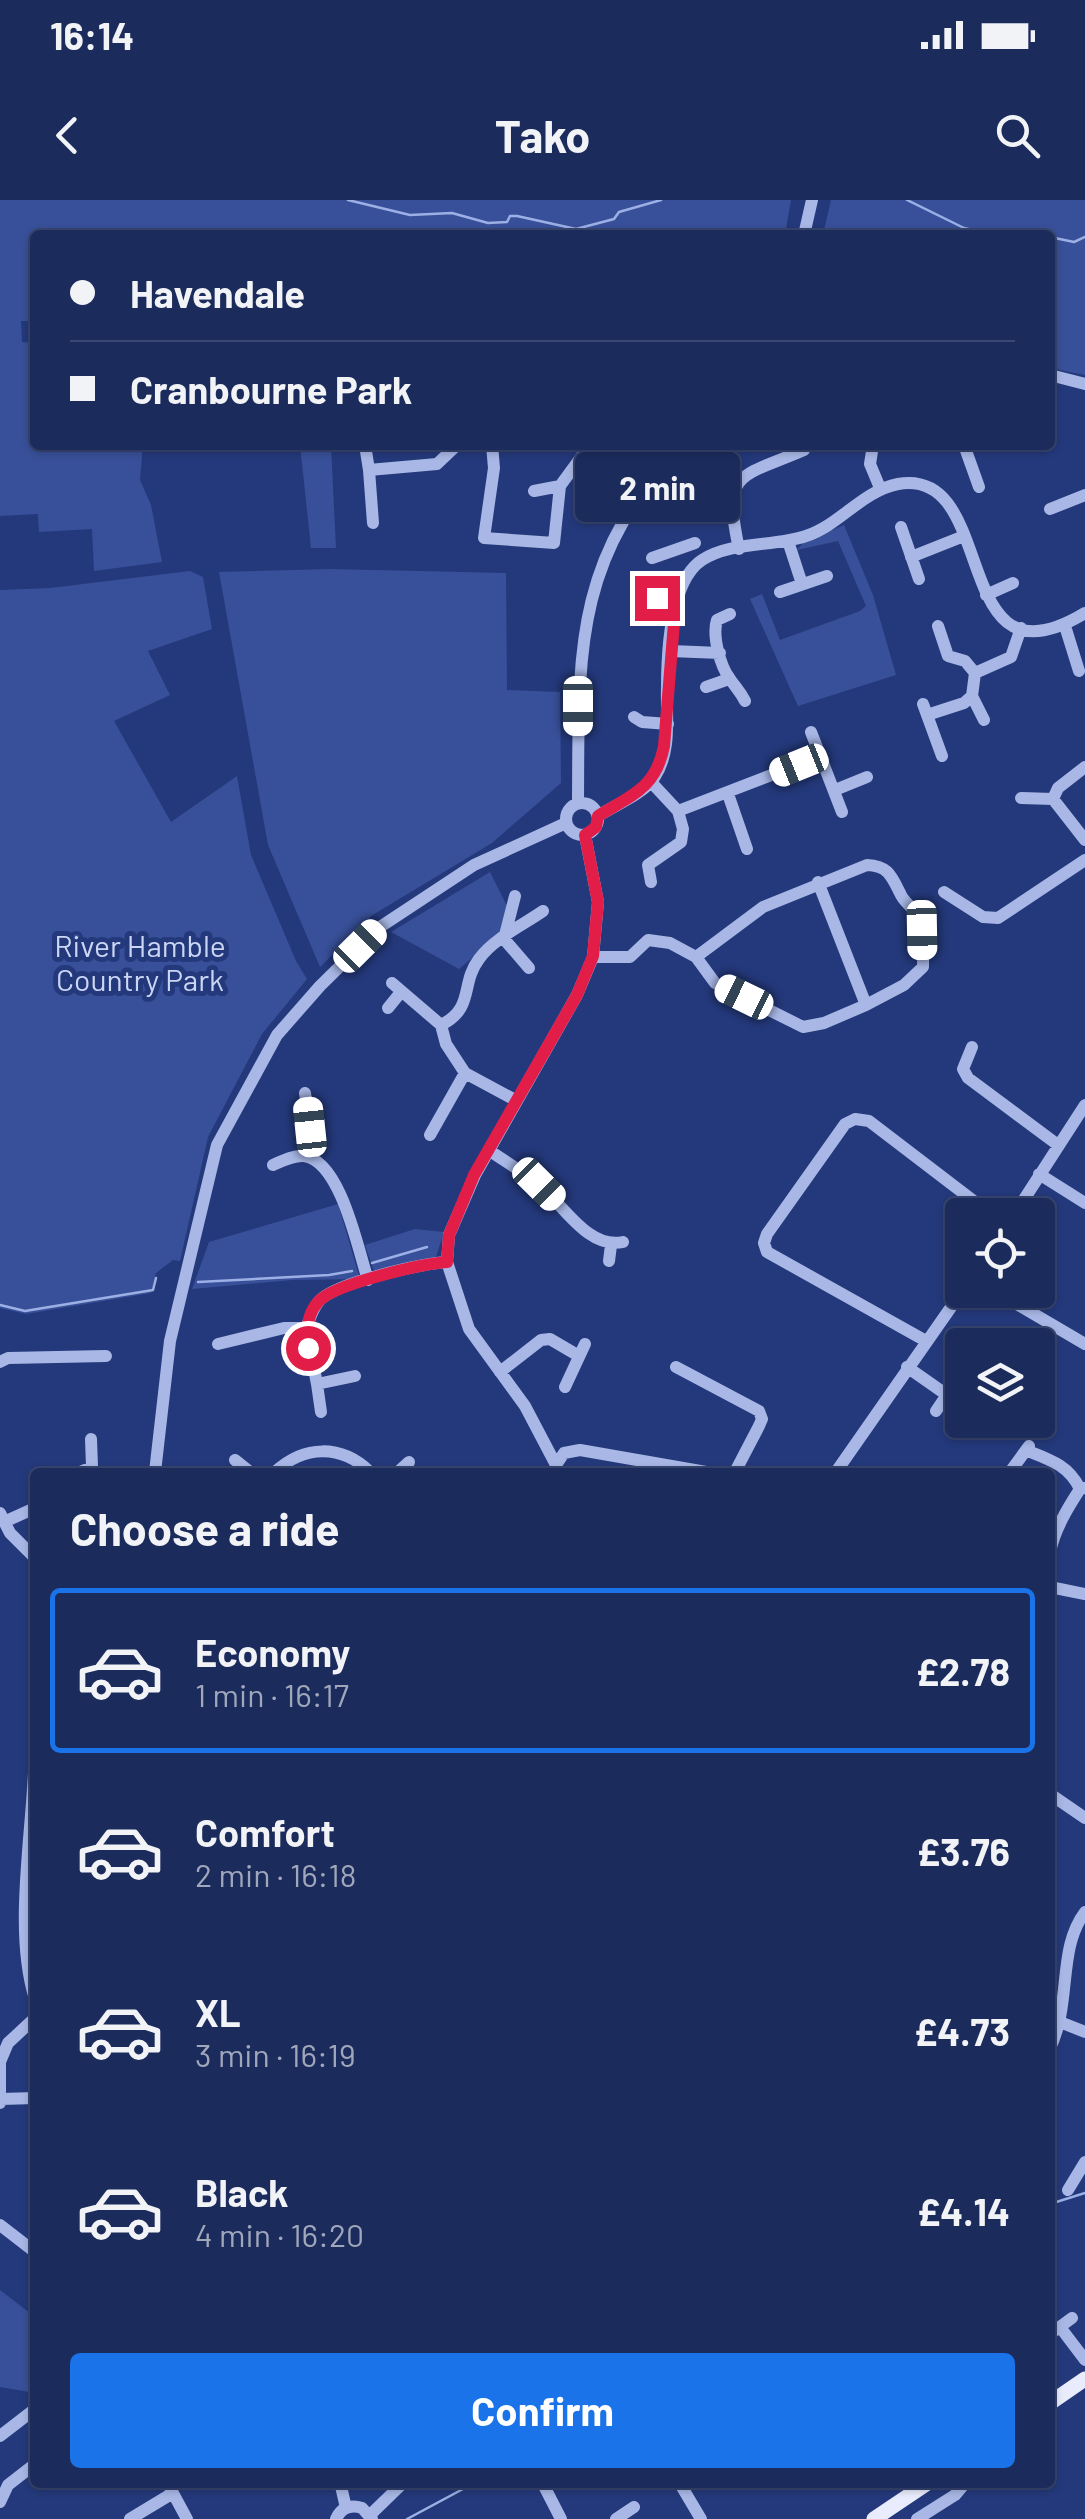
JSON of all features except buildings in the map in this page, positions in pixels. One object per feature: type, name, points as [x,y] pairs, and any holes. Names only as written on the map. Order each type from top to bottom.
[{"type":"main road","points":[[1055,2399],[1085,2379]]},
{"type":"main road","points":[[874,2519],[920,2488]]},
{"type":"street","points":[[805,230],[812,200]]},
{"type":"street","points":[[1055,376],[1085,384]]},
{"type":"street","points":[[366,450],[373,523]]},
{"type":"street","points":[[369,470],[437,464],[451,450]]},
{"type":"street","points":[[492,450],[494,468],[484,538],[554,543],[560,486],[586,450]]},
{"type":"street","points":[[622,450],[655,475]]},
{"type":"street","points":[[578,803],[578,674],[588,604],[604,558],[629,508],[678,450]]},
{"type":"street","points":[[739,549],[733,521],[732,494],[736,482],[749,472],[784,465],[804,450]]},
{"type":"street","points":[[873,450],[870,464],[880,488]]},
{"type":"street","points":[[965,450],[972,480]]},
{"type":"street","points":[[598,816],[652,782],[659,769],[668,724],[667,686],[676,598],[688,573],[702,560],[739,549],[788,542],[823,530],[880,488],[908,483],[940,495],[956,512],[986,595],[1001,618],[1021,628],[1050,629],[1065,626],[1085,613]]},
{"type":"street","points":[[534,491],[560,486]]},
{"type":"street","points":[[1050,509],[1085,495]]},
{"type":"street","points":[[901,526],[918,578]]},
{"type":"street","points":[[911,558],[964,536]]},
{"type":"street","points":[[788,542],[802,584]]},
{"type":"street","points":[[652,558],[694,543]]},
{"type":"street","points":[[678,550],[688,573]]},
{"type":"street","points":[[780,592],[827,576]]},
{"type":"street","points":[[986,595],[1013,583]]},
{"type":"street","points":[[640,602],[676,598]]},
{"type":"street","points":[[730,614],[717,620],[713,631],[729,679],[738,686],[744,701]]},
{"type":"street","points":[[938,626],[948,656],[969,656],[976,672],[972,696],[984,720]]},
{"type":"street","points":[[1065,626],[1079,672]]},
{"type":"street","points":[[976,672],[1010,658],[1021,628]]},
{"type":"street","points":[[670,651],[720,654]]},
{"type":"street","points":[[706,687],[729,679]]},
{"type":"street","points":[[942,756],[925,710],[964,703],[972,696]]},
{"type":"street","points":[[637,722],[668,724]]},
{"type":"street","points":[[812,732],[842,812]]},
{"type":"street","points":[[678,811],[821,756]]},
{"type":"street","points":[[1052,799],[1058,788],[1085,767]]},
{"type":"street","points":[[835,790],[867,777]]},
{"type":"street","points":[[651,882],[648,865],[682,842],[683,828],[678,811],[652,782]]},
{"type":"street","points":[[728,794],[747,849]]},
{"type":"street","points":[[1021,798],[1052,799],[1085,840]]},
{"type":"street","points":[[578,803],[590,804],[598,816],[596,827],[585,835],[574,833],[566,822],[568,812],[578,803]]},
{"type":"street","points":[[155,1468],[170,1342],[217,1145],[277,1035],[380,927],[474,865],[566,822]]},
{"type":"street","points":[[554,1468],[525,1406],[469,1329],[447,1262],[453,1224],[474,1175],[577,995],[593,956],[598,902],[585,835]]},
{"type":"street","points":[[944,892],[983,917],[998,918],[1085,860]]},
{"type":"street","points":[[593,956],[630,956],[648,940],[670,943],[696,957],[714,983],[803,1027],[824,1023],[904,985],[923,967],[922,930],[894,876],[882,866],[867,864],[763,907],[696,957]]},
{"type":"street","points":[[818,882],[866,1005]]},
{"type":"street","points":[[504,939],[515,896]]},
{"type":"street","points":[[441,1025],[456,1018],[464,1004],[477,960],[542,911]]},
{"type":"street","points":[[504,939],[529,968]]},
{"type":"street","points":[[388,1008],[397,988],[441,1025],[446,1044],[465,1073],[518,1101]]},
{"type":"street","points":[[972,1047],[962,1070],[968,1078],[1058,1145]]},
{"type":"street","points":[[430,1124],[465,1073]]},
{"type":"street","points":[[304,1100],[310,1127],[307,1156]]},
{"type":"street","points":[[1024,1198],[1085,1106]]},
{"type":"street","points":[[926,1341],[766,1252],[764,1243],[845,1124],[855,1118],[869,1122],[970,1198]]},
{"type":"street","points":[[490,1151],[539,1184],[591,1234],[617,1244],[610,1261]]},
{"type":"street","points":[[277,1165],[307,1156],[337,1186],[368,1280]]},
{"type":"street","points":[[1038,1174],[1085,1203]]},
{"type":"street","points":[[321,1412],[306,1328],[317,1302],[336,1289],[447,1262]]},
{"type":"street","points":[[839,1468],[950,1308]]},
{"type":"street","points":[[1024,1308],[1085,1344]]},
{"type":"street","points":[[218,1344],[284,1328],[306,1328]]},
{"type":"street","points":[[500,1372],[540,1340],[550,1339],[582,1350],[565,1387]]},
{"type":"street","points":[[0,1362],[8,1358],[106,1356]]},
{"type":"street","points":[[681,1367],[760,1411],[760,1426],[737,1468]]},
{"type":"street","points":[[907,1367],[945,1394]]},
{"type":"street","points":[[317,1384],[355,1376]]},
{"type":"street","points":[[936,1411],[945,1398]]},
{"type":"street","points":[[90,1468],[91,1440]]},
{"type":"street","points":[[1013,1468],[1029,1448],[1074,1475],[1083,1489],[1055,1533]]},
{"type":"street","points":[[281,1468],[306,1452],[322,1450],[348,1455],[365,1468]]},
{"type":"street","points":[[556,1468],[564,1453],[580,1450],[683,1468]]},
{"type":"street","points":[[30,1510],[2,1518],[10,1534],[30,1553]]},
{"type":"street","points":[[1055,1588],[1085,1594]]},
{"type":"street","points":[[1055,1797],[1085,1818]]},
{"type":"street","points":[[30,1891],[26,1954],[30,1974]]},
{"type":"street","points":[[1055,2035],[1070,1942],[1085,1912]]},
{"type":"street","points":[[1060,2022],[1085,2032]]},
{"type":"street","points":[[30,2023],[8,2044],[0,2062],[0,2101],[30,2098]]},
{"type":"street","points":[[1068,2190],[1083,2173]]},
{"type":"street","points":[[0,2225],[30,2248]]},
{"type":"street","points":[[1072,2318],[1055,2330],[1085,2360]]},
{"type":"street","points":[[0,2436],[30,2413]]},
{"type":"street","points":[[0,2502],[8,2485],[30,2468]]},
{"type":"street","points":[[130,2519],[170,2488],[187,2519]]},
{"type":"street","points":[[341,2488],[346,2508]]},
{"type":"street","points":[[336,2519],[346,2508],[362,2508],[371,2517],[398,2488]]},
{"type":"street","points":[[545,2488],[561,2519]]},
{"type":"street","points":[[683,2488],[701,2519]]},
{"type":"street","points":[[917,2519],[961,2488]]},
{"type":"street","points":[[616,2519],[634,2506]]},
{"type":"green space","points":[[0,200],[791,200],[786,230],[30,230],[30,321],[21,321],[22,342],[30,343],[30,450],[143,450],[140,480],[151,505],[162,562],[94,571],[92,529],[39,532],[38,514],[0,516]]},
{"type":"green space","points":[[831,200],[1085,200],[1085,375],[1055,369],[1055,230],[824,230]]},
{"type":"green space","points":[[301,450],[331,450],[336,548],[311,548]]},
{"type":"green space","points":[[844,525],[873,595],[896,675],[798,706],[750,599],[762,594],[780,640],[860,611],[866,606],[838,541],[797,550],[803,543]]},
{"type":"green space","points":[[330,569],[506,573],[507,690],[560,692],[561,783],[492,843],[371,916],[320,967],[268,845],[219,572]]},
{"type":"green space","name":"River Hamble Country Park","points":[[190,571],[203,577],[212,629],[148,651],[170,695],[114,721],[171,822],[237,776],[251,855],[307,979],[262,1034],[208,1137],[180,1261],[173,1260],[156,1273],[151,1293],[26,1314],[0,1308],[0,590]]},
{"type":"green space","points":[[490,872],[515,922],[459,969],[391,932]]},
{"type":"green space","points":[[338,1204],[360,1279],[292,1280],[192,1289],[209,1242]]},
{"type":"green space","points":[[415,1229],[444,1232],[436,1257],[375,1274],[365,1245]]},
{"type":"green space","points":[[0,2290],[30,2313],[30,2392],[0,2387]]},
{"type":"waterway","points":[[348,200],[410,215],[452,213],[488,223],[507,222],[510,216],[517,216],[576,229],[661,200]]},
{"type":"waterway","points":[[907,200],[973,230]]},
{"type":"waterway","points":[[1055,238],[1074,242],[1085,237]]},
{"type":"waterway","points":[[372,1263],[427,1247]]},
{"type":"waterway","points":[[198,1282],[352,1271]]},
{"type":"waterway","points":[[0,1305],[25,1311],[153,1290],[156,1278]]},
{"type":"waterway","points":[[1055,2202],[1085,2193]]},
{"type":"waterway","points":[[407,2519],[465,2488]]},
{"type":"route","points":[[308,1348],[306,1328],[317,1302],[336,1289],[447,1262],[449,1235],[474,1175],[577,995],[593,956],[597,927],[598,902],[585,835],[596,827],[598,816],[652,782],[664,746],[676,598],[657,598]]}]
